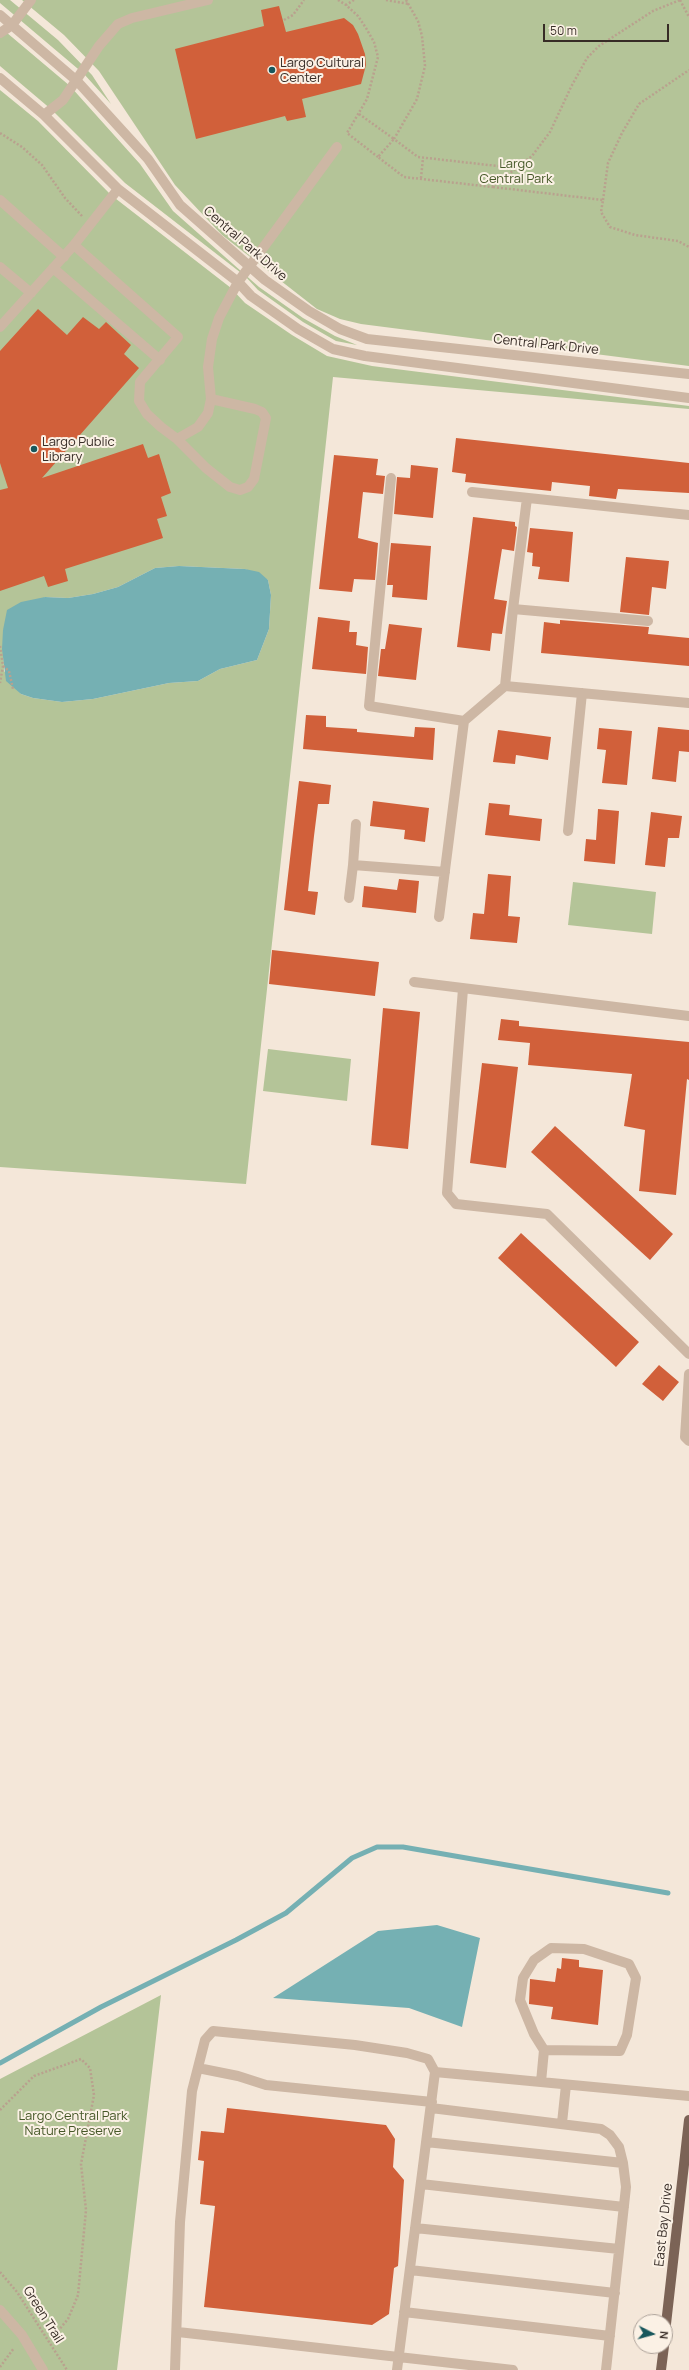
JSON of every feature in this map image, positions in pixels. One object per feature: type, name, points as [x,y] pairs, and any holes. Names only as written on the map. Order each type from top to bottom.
[{"type":"main road","name":"East Bay Drive","points":[[667,2314],[689,2120]]},
{"type":"main road","points":[[661,2370],[663,2354]]},
{"type":"street","points":[[0,33],[12,25],[31,0]]},
{"type":"street","points":[[44,115],[63,100],[99,46],[118,24],[132,18],[208,0]]},
{"type":"street","name":"Central Park Drive","points":[[0,15],[77,80],[148,159],[180,205],[265,280],[309,311],[340,329],[367,339],[689,374]]},
{"type":"street","points":[[0,78],[44,115],[118,189],[238,282],[257,300],[298,328],[333,349],[365,356],[689,398]]},
{"type":"street","points":[[178,438],[198,427],[208,413],[211,399],[208,367],[212,339],[219,318],[238,282],[337,147]]},
{"type":"street","points":[[0,327],[74,245],[118,189]]},
{"type":"street","points":[[0,200],[64,256]]},
{"type":"street","points":[[74,245],[178,337],[140,382],[139,401],[147,414],[161,427],[178,438],[206,468],[230,487],[240,490],[248,486],[254,479],[266,418],[262,412],[255,409],[211,399]]},
{"type":"street","points":[[0,267],[31,292]]},
{"type":"street","points":[[53,268],[160,360]]},
{"type":"street","points":[[391,478],[369,706],[464,721]]},
{"type":"street","points":[[472,492],[689,515]]},
{"type":"street","points":[[439,917],[464,721],[505,686],[527,498]]},
{"type":"street","points":[[513,609],[648,621]]},
{"type":"street","points":[[505,686],[689,702]]},
{"type":"street","points":[[568,831],[582,693]]},
{"type":"street","points":[[350,898],[356,824]]},
{"type":"street","points":[[353,865],[445,872]]},
{"type":"street","points":[[414,982],[689,1016]]},
{"type":"street","points":[[463,988],[447,1193],[456,1204],[547,1214],[688,1349]]},
{"type":"street","points":[[689,1374],[685,1437],[689,1441]]},
{"type":"street","points":[[541,2082],[544,2050],[534,2034],[520,2000],[523,1978],[534,1960],[551,1948],[584,1949],[629,1964],[636,1978],[627,2035],[620,2051],[544,2050]]},
{"type":"street","points":[[175,2370],[178,2332],[180,2222],[192,2091],[205,2040],[213,2031],[356,2045],[407,2053],[428,2058],[436,2072],[397,2370]]},
{"type":"street","points":[[198,2068],[238,2076],[266,2085],[562,2123],[601,2129],[610,2135],[619,2147],[626,2187],[606,2370]]},
{"type":"street","points":[[436,2072],[689,2096]]},
{"type":"street","points":[[562,2123],[566,2084]]},
{"type":"street","points":[[426,2142],[623,2163]]},
{"type":"street","points":[[421,2184],[624,2207]]},
{"type":"street","points":[[415,2228],[619,2249]]},
{"type":"street","points":[[410,2270],[614,2293]]},
{"type":"street","points":[[0,2310],[22,2335],[43,2370]]},
{"type":"street","points":[[404,2312],[610,2336]]},
{"type":"street","points":[[178,2332],[513,2370]]},
{"type":"path","points":[[284,20],[293,15],[304,0]]},
{"type":"path","points":[[338,0],[358,16],[374,42],[378,57],[367,100],[346,133],[404,177],[603,200]]},
{"type":"path","points":[[346,6],[354,0]]},
{"type":"path","points":[[386,0],[409,4]]},
{"type":"path","points":[[378,157],[394,139],[417,99],[425,66],[422,36],[406,0]]},
{"type":"path","points":[[492,187],[532,156],[550,132],[570,87],[587,58],[599,46],[654,11],[680,0],[689,17]]},
{"type":"path","points":[[689,70],[639,104],[622,133],[608,163],[601,212],[610,227],[635,235],[678,241],[689,247]]},
{"type":"path","points":[[359,114],[418,157],[515,168]]},
{"type":"path","points":[[0,133],[22,147],[42,164],[65,198],[83,216]]},
{"type":"path","points":[[421,178],[423,158]]},
{"type":"path","points":[[0,646],[3,666],[0,683]]},
{"type":"path","points":[[3,666],[9,671],[13,689]]},
{"type":"path","points":[[0,2110],[34,2076],[82,2059],[90,2068],[94,2095],[81,2164],[86,2210],[78,2295],[68,2319],[52,2338]]},
{"type":"path","name":"Green Trail","points":[[0,2272],[17,2292],[66,2370]]},
{"type":"path","points":[[0,2367],[16,2344]]},
{"type":"green space","points":[[0,0],[10,0],[58,40],[92,75],[111,104],[84,74],[0,3]]},
{"type":"green space","name":"Largo Central Park","points":[[22,0],[689,0],[689,366],[361,324],[340,319],[317,309],[222,235],[175,185],[99,71],[64,35]]},
{"type":"green space","points":[[0,27],[70,86],[140,164],[173,211],[259,287],[303,318],[335,336],[357,345],[336,341],[303,322],[258,290],[245,276],[125,183],[52,110],[0,66]]},
{"type":"green space","points":[[0,90],[38,121],[111,195],[231,288],[245,303],[292,335],[327,356],[372,366],[689,406],[689,409],[333,377],[246,1184],[0,1167]],"holes":[[[179,566],[245,569],[268,580],[271,595],[269,629],[257,660],[220,669],[198,681],[169,683],[93,699],[62,702],[33,698],[21,694],[4,671],[3,630],[45,597],[68,598],[93,594],[118,587],[155,568]]]},
{"type":"green space","points":[[573,882],[656,892],[652,934],[568,925]]},
{"type":"green space","points":[[268,1049],[351,1059],[347,1101],[263,1091]]},
{"type":"green space","name":"Largo Central Park Nature Preserve","points":[[161,1995],[117,2370],[0,2370],[0,2079]]},
{"type":"water","points":[[179,566],[245,569],[259,572],[268,580],[271,595],[269,629],[257,660],[220,669],[198,681],[169,683],[93,699],[62,702],[33,698],[21,694],[6,681],[2,649],[3,630],[7,610],[21,602],[45,597],[68,598],[93,594],[118,587],[155,568]]},
{"type":"water","points":[[437,1925],[480,1938],[462,2027],[409,2008],[273,1998],[378,1931]]},
{"type":"building","name":"Largo Cultural Center","points":[[279,6],[286,32],[344,18],[353,25],[365,54],[366,65],[361,84],[302,99],[306,117],[287,121],[285,116],[196,139],[175,49],[264,26],[261,10]]},
{"type":"building","name":"Largo Public Library","points":[[38,309],[67,335],[83,317],[99,329],[106,322],[131,345],[124,354],[139,368],[42,478],[143,444],[148,458],[159,454],[171,493],[161,497],[167,516],[157,519],[163,538],[65,569],[68,581],[48,587],[44,576],[0,591],[0,490],[8,488],[0,463],[0,351]]},
{"type":"building","points":[[456,438],[689,463],[689,493],[618,489],[616,499],[589,496],[590,486],[552,482],[551,491],[465,482],[466,474],[452,472]]},
{"type":"building","points":[[334,455],[378,459],[376,475],[385,476],[383,494],[363,492],[358,538],[378,543],[375,580],[354,579],[352,592],[319,589]]},
{"type":"building","points":[[411,465],[438,468],[433,518],[394,514],[397,477],[410,478]]},
{"type":"building","points":[[473,517],[515,522],[515,526],[517,527],[514,551],[502,549],[494,599],[507,601],[502,634],[492,633],[490,651],[457,647]]},
{"type":"building","points":[[530,528],[573,532],[569,582],[538,579],[540,567],[532,566],[533,553],[527,552]]},
{"type":"building","points":[[391,543],[431,546],[427,600],[392,597],[393,585],[387,585]]},
{"type":"building","points":[[626,557],[669,561],[666,589],[652,587],[649,615],[620,612]]},
{"type":"building","points":[[318,617],[350,621],[349,632],[357,632],[356,645],[368,647],[366,674],[312,669]]},
{"type":"building","points":[[560,620],[649,627],[648,634],[689,638],[689,666],[541,653],[544,622],[560,624]]},
{"type":"building","points":[[389,624],[422,628],[416,680],[378,676],[381,649],[385,649]]},
{"type":"building","points":[[306,715],[326,716],[326,727],[357,729],[357,732],[414,737],[415,727],[435,728],[433,760],[303,749]]},
{"type":"building","points":[[658,727],[689,730],[689,752],[679,751],[676,782],[652,779]]},
{"type":"building","points":[[599,728],[632,731],[627,785],[602,783],[606,750],[597,749]]},
{"type":"building","points":[[498,730],[551,737],[548,760],[516,755],[515,764],[493,762]]},
{"type":"building","points":[[299,781],[331,785],[329,804],[318,804],[314,836],[308,891],[318,892],[315,915],[284,910]]},
{"type":"building","points":[[373,801],[429,808],[425,842],[404,839],[405,830],[370,826]]},
{"type":"building","points":[[489,803],[510,805],[509,815],[542,819],[540,841],[485,835]]},
{"type":"building","points":[[598,809],[619,811],[615,864],[584,861],[586,839],[596,840]]},
{"type":"building","points":[[651,812],[682,816],[679,838],[668,838],[665,867],[645,865]]},
{"type":"building","points":[[488,874],[511,876],[508,916],[520,917],[517,943],[470,939],[473,913],[484,914]]},
{"type":"building","points":[[399,879],[419,881],[416,913],[362,907],[364,886],[397,890]]},
{"type":"building","points":[[272,950],[379,962],[375,996],[269,984]]},
{"type":"building","points":[[383,1008],[420,1012],[408,1149],[371,1145]]},
{"type":"building","points":[[501,1019],[519,1021],[519,1026],[689,1042],[689,1080],[687,1079],[676,1195],[639,1191],[645,1130],[624,1126],[632,1074],[528,1065],[530,1043],[498,1040]]},
{"type":"building","points":[[482,1063],[518,1067],[506,1168],[470,1163]]},
{"type":"building","points":[[555,1126],[673,1234],[650,1260],[531,1152]]},
{"type":"building","points":[[521,1233],[639,1342],[616,1367],[498,1258]]},
{"type":"building","points":[[659,1365],[679,1382],[663,1401],[642,1384]]},
{"type":"building","points":[[562,1958],[579,1960],[579,1967],[603,1970],[598,2025],[551,2019],[553,2007],[529,2004],[530,1979],[555,1982],[557,1968],[561,1969]]},
{"type":"building","points":[[227,2108],[386,2125],[395,2139],[393,2167],[404,2180],[398,2266],[394,2268],[389,2314],[372,2325],[204,2307],[215,2206],[200,2204],[204,2161],[198,2160],[201,2131],[224,2133]]},
{"type":"waterway","points":[[0,2063],[101,2007],[236,1940],[286,1913],[352,1858],[377,1847],[403,1847],[668,1893]]},
{"type":"place","name":"Largo Cultural Center","points":[[272,70]]},
{"type":"place","name":"Largo Public Library","points":[[34,449]]}]
